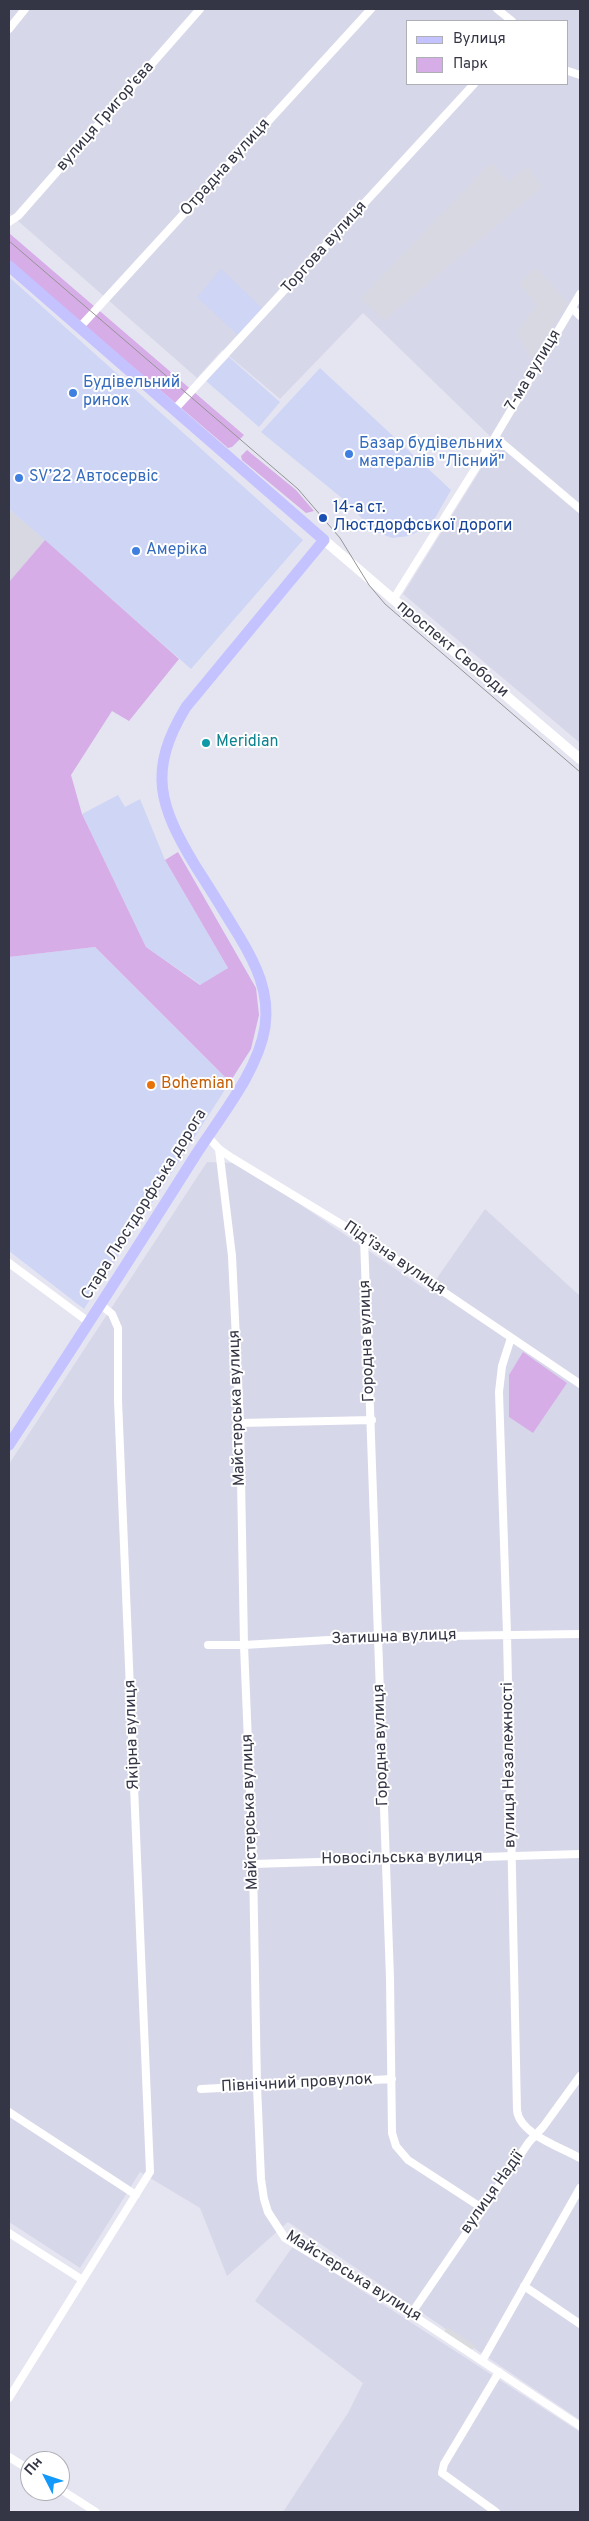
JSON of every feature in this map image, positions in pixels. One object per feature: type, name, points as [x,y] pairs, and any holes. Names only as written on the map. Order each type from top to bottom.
[{"type":"main road","points":[[9,266],[324,540]]},
{"type":"main road","name":"Стара Люстдорфська дорога","points":[[9,1444],[102,1305],[257,1054],[265,1028],[264,993],[256,965],[173,825],[162,792],[163,759],[174,725],[186,707],[324,540]]},
{"type":"street","points":[[9,28],[25,9]]},
{"type":"street","name":"вулиця Григор'єва","points":[[9,222],[18,216],[200,9]]},
{"type":"street","name":"Отрадна вулиця","points":[[80,327],[371,9]]},
{"type":"street","points":[[497,9],[511,20]]},
{"type":"street","name":"Торгова вулиця","points":[[174,410],[473,85]]},
{"type":"street","name":"7-ма вулиця","points":[[393,600],[495,438],[580,294]]},
{"type":"street","points":[[572,308],[580,316]]},
{"type":"street","points":[[495,438],[580,509]]},
{"type":"street","name":"проспект Свободи","points":[[324,540],[580,759]]},
{"type":"street","name":"Підʼїзна вулиця","points":[[207,1136],[219,1149],[364,1238],[580,1384]]},
{"type":"street","name":"Майстерська вулиця","points":[[219,1149],[232,1256],[240,1423],[244,1646],[253,1864],[261,2179],[268,2212],[285,2238],[411,2314],[580,2426]]},
{"type":"street","name":"Городна вулиця","points":[[364,1238],[379,1637],[392,2132],[401,2154],[482,2208]]},
{"type":"street","points":[[9,1263],[90,1323]]},
{"type":"street","name":"Якірна вулиця","points":[[102,1305],[112,1314],[118,1328],[118,1400],[150,2172],[136,2195]]},
{"type":"street","name":"вулиця Незалежності","points":[[511,1338],[502,1366],[499,1392],[507,1634],[517,2110],[521,2124],[535,2134],[580,2158]]},
{"type":"street","points":[[240,1423],[372,1420]]},
{"type":"street","name":"Затишна вулиця","points":[[208,1645],[244,1646],[379,1637],[580,1634]]},
{"type":"street","name":"Новосільська вулиця","points":[[253,1864],[385,1858],[580,1854]]},
{"type":"street","name":"вулиця Надії","points":[[411,2314],[482,2208],[535,2134],[543,2127],[580,2076]]},
{"type":"street","name":"Північний провулок","points":[[202,2089],[392,2079]]},
{"type":"street","points":[[9,2112],[136,2195],[81,2279],[9,2398]]},
{"type":"street","points":[[482,2361],[580,2188]]},
{"type":"street","points":[[9,2232],[81,2279]]},
{"type":"street","points":[[524,2286],[580,2324]]},
{"type":"street","points":[[496,2512],[442,2473],[444,2464],[499,2372]]},
{"type":"street","points":[[9,2457],[20,2464]]},
{"type":"street","points":[[70,2495],[96,2512]]},
{"type":"shaded area","points":[[9,9],[580,9],[580,743],[403,594],[497,443],[363,313],[280,399],[222,350],[197,378],[9,213]]},
{"type":"shaded area","points":[[491,163],[508,182],[528,167],[542,187],[384,320],[361,298]]},
{"type":"shaded area","points":[[536,268],[568,303],[532,359],[517,333],[537,305],[519,283]]},
{"type":"shaded area","points":[[221,269],[262,308],[239,336],[197,297]]},
{"type":"shaded area","name":"Будівельний ринок","points":[[9,277],[303,540],[191,669],[9,509]]},
{"type":"shaded area","points":[[229,357],[280,402],[259,427],[206,381]]},
{"type":"shaded area","name":"Базар будівельних матералів \"Лісний\"","points":[[320,368],[451,490],[431,525],[409,536],[392,538],[374,531],[343,499],[261,432]]},
{"type":"shaded area","points":[[9,509],[45,540],[9,582]]},
{"type":"shaded area","points":[[118,795],[125,807],[140,799],[165,860],[228,968],[201,985],[146,947],[82,814]]},
{"type":"shaded area","points":[[95,947],[230,1082],[84,1309],[9,1251],[9,957]]},
{"type":"shaded area","points":[[207,1162],[239,1163],[428,1291],[485,1209],[580,1296],[580,2420],[288,2222],[227,2276],[200,2208],[140,2172],[80,2268],[9,2222],[9,1464]]},
{"type":"shaded area","points":[[293,2246],[580,2432],[580,2512],[283,2512],[348,2413],[363,2383],[255,2301]]},
{"type":"shaded area","points":[[447,2327],[477,2347],[470,2350],[444,2332]]},
{"type":"green space","points":[[9,233],[244,435],[232,447],[228,448],[9,261]]},
{"type":"green space","points":[[247,450],[296,490],[314,511],[306,513],[242,460],[241,456]]},
{"type":"green space","points":[[45,540],[179,659],[129,721],[112,711],[71,775],[82,814],[146,947],[200,985],[228,968],[165,860],[178,852],[256,988],[259,1015],[251,1049],[230,1082],[95,947],[9,957],[9,582]]},
{"type":"green space","points":[[523,1352],[567,1383],[533,1433],[509,1417],[509,1375]]},
{"type":"tram line","points":[[9,241],[298,489],[340,538],[369,585],[385,604],[580,772]]},
{"type":"place","name":"Будівельний ринок","points":[[73,393]]},
{"type":"place","name":"Базар будівельних матералів \"Лісний\"","points":[[349,454]]},
{"type":"place","name":"SV’22 Автосервіс","points":[[19,478]]},
{"type":"place","name":"14-а ст. Люстдорфської дороги","points":[[323,518]]},
{"type":"place","name":"Амеріка","points":[[136,551]]},
{"type":"place","name":"Meridian","points":[[206,743]]},
{"type":"place","name":"Bohemian","points":[[151,1085]]}]
